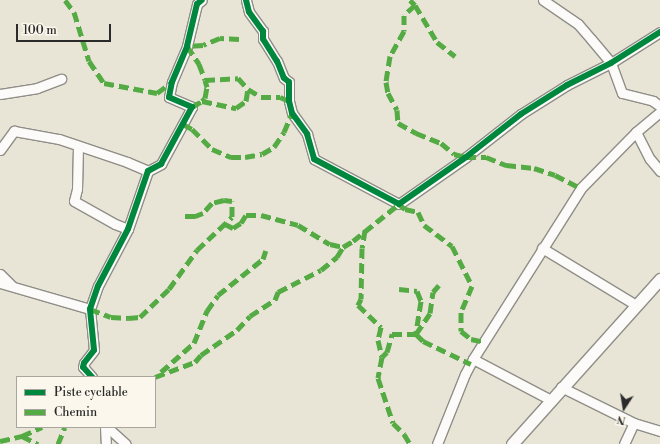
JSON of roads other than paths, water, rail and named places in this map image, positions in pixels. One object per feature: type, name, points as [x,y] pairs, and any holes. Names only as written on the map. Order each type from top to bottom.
[{"type":"main road","points":[[515,443],[561,387],[660,279]]},
{"type":"street","points":[[91,376],[84,367],[84,363],[94,350],[90,309],[98,286],[128,229],[148,171],[161,164],[192,107],[169,97],[172,82],[187,46],[197,4],[202,0]]},
{"type":"street","points":[[246,0],[249,12],[263,31],[263,40],[277,61],[284,78],[289,82],[289,101],[292,113],[307,134],[314,158],[399,204],[466,158],[521,114],[567,85],[610,63],[660,32]]},
{"type":"street","points":[[543,0],[578,24],[610,63],[622,93],[653,102],[660,106]]},
{"type":"street","points":[[0,94],[37,88],[61,79]]},
{"type":"street","points":[[437,444],[465,374],[542,248],[581,188],[636,132],[660,112]]},
{"type":"street","points":[[0,150],[14,131],[59,139],[127,162],[148,171]]},
{"type":"street","points":[[636,132],[650,159],[660,171]]},
{"type":"street","points":[[78,146],[77,189],[74,201],[115,224],[128,229]]},
{"type":"street","points":[[542,248],[636,305]]},
{"type":"street","points":[[0,274],[12,286]]},
{"type":"street","points":[[0,283],[90,309]]},
{"type":"street","points":[[473,360],[551,400]]},
{"type":"street","points":[[561,387],[634,423],[660,431]]},
{"type":"street","points":[[624,444],[634,423]]},
{"type":"street","points":[[106,428],[106,444]]},
{"type":"street","points":[[107,428],[126,444]]}]
